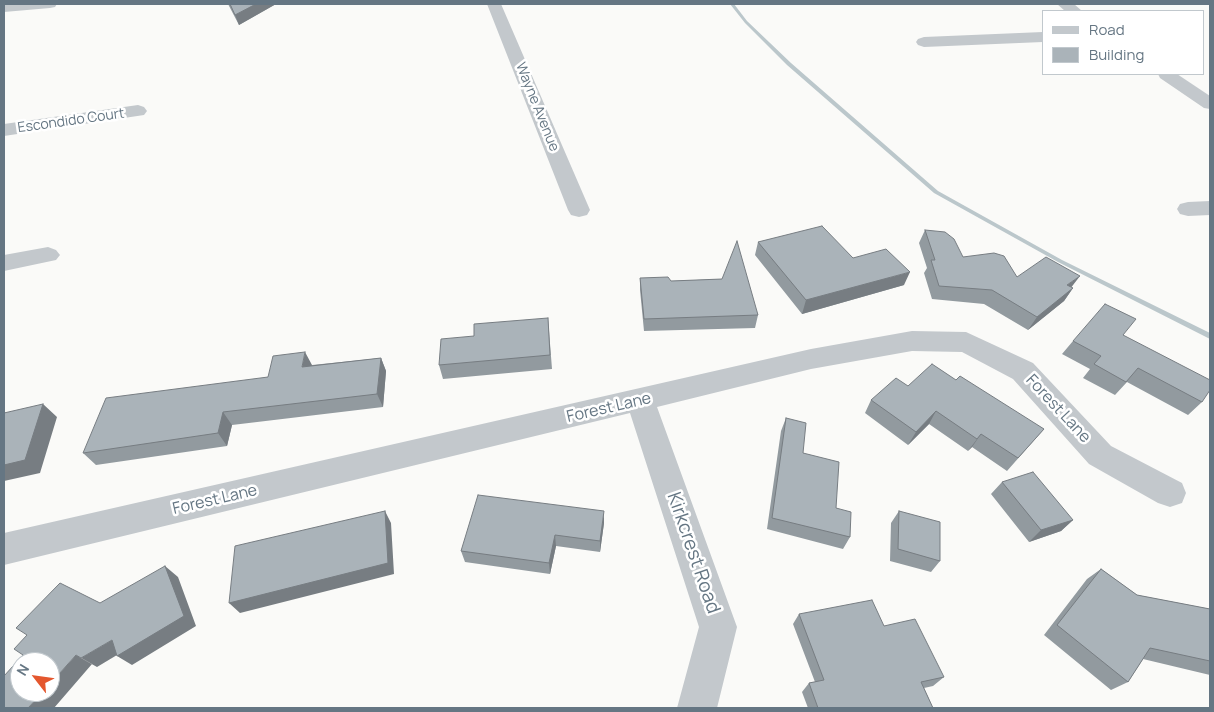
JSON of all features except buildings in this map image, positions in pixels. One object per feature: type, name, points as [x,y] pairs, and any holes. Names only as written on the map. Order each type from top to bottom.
[{"type":"street","points":[[4,8],[50,4]]},
{"type":"street","name":"Wayne Avenue","points":[[494,4],[579,210]]},
{"type":"street","points":[[924,42],[1042,37]]},
{"type":"street","points":[[1167,75],[1210,104]]},
{"type":"street","name":"Escondido Court","points":[[4,130],[138,112]]},
{"type":"street","points":[[1188,209],[1210,208]]},
{"type":"street","points":[[4,263],[48,255]]},
{"type":"street","name":"Forest Lane","points":[[4,549],[811,359],[912,341],[966,342],[1022,371],[1100,455],[1170,493]]},
{"type":"street","name":"Kirkcrest Road","points":[[640,400],[718,627],[697,708]]},
{"type":"waterway","points":[[732,4],[746,22],[789,64],[936,192],[1060,261],[1210,336]]}]
